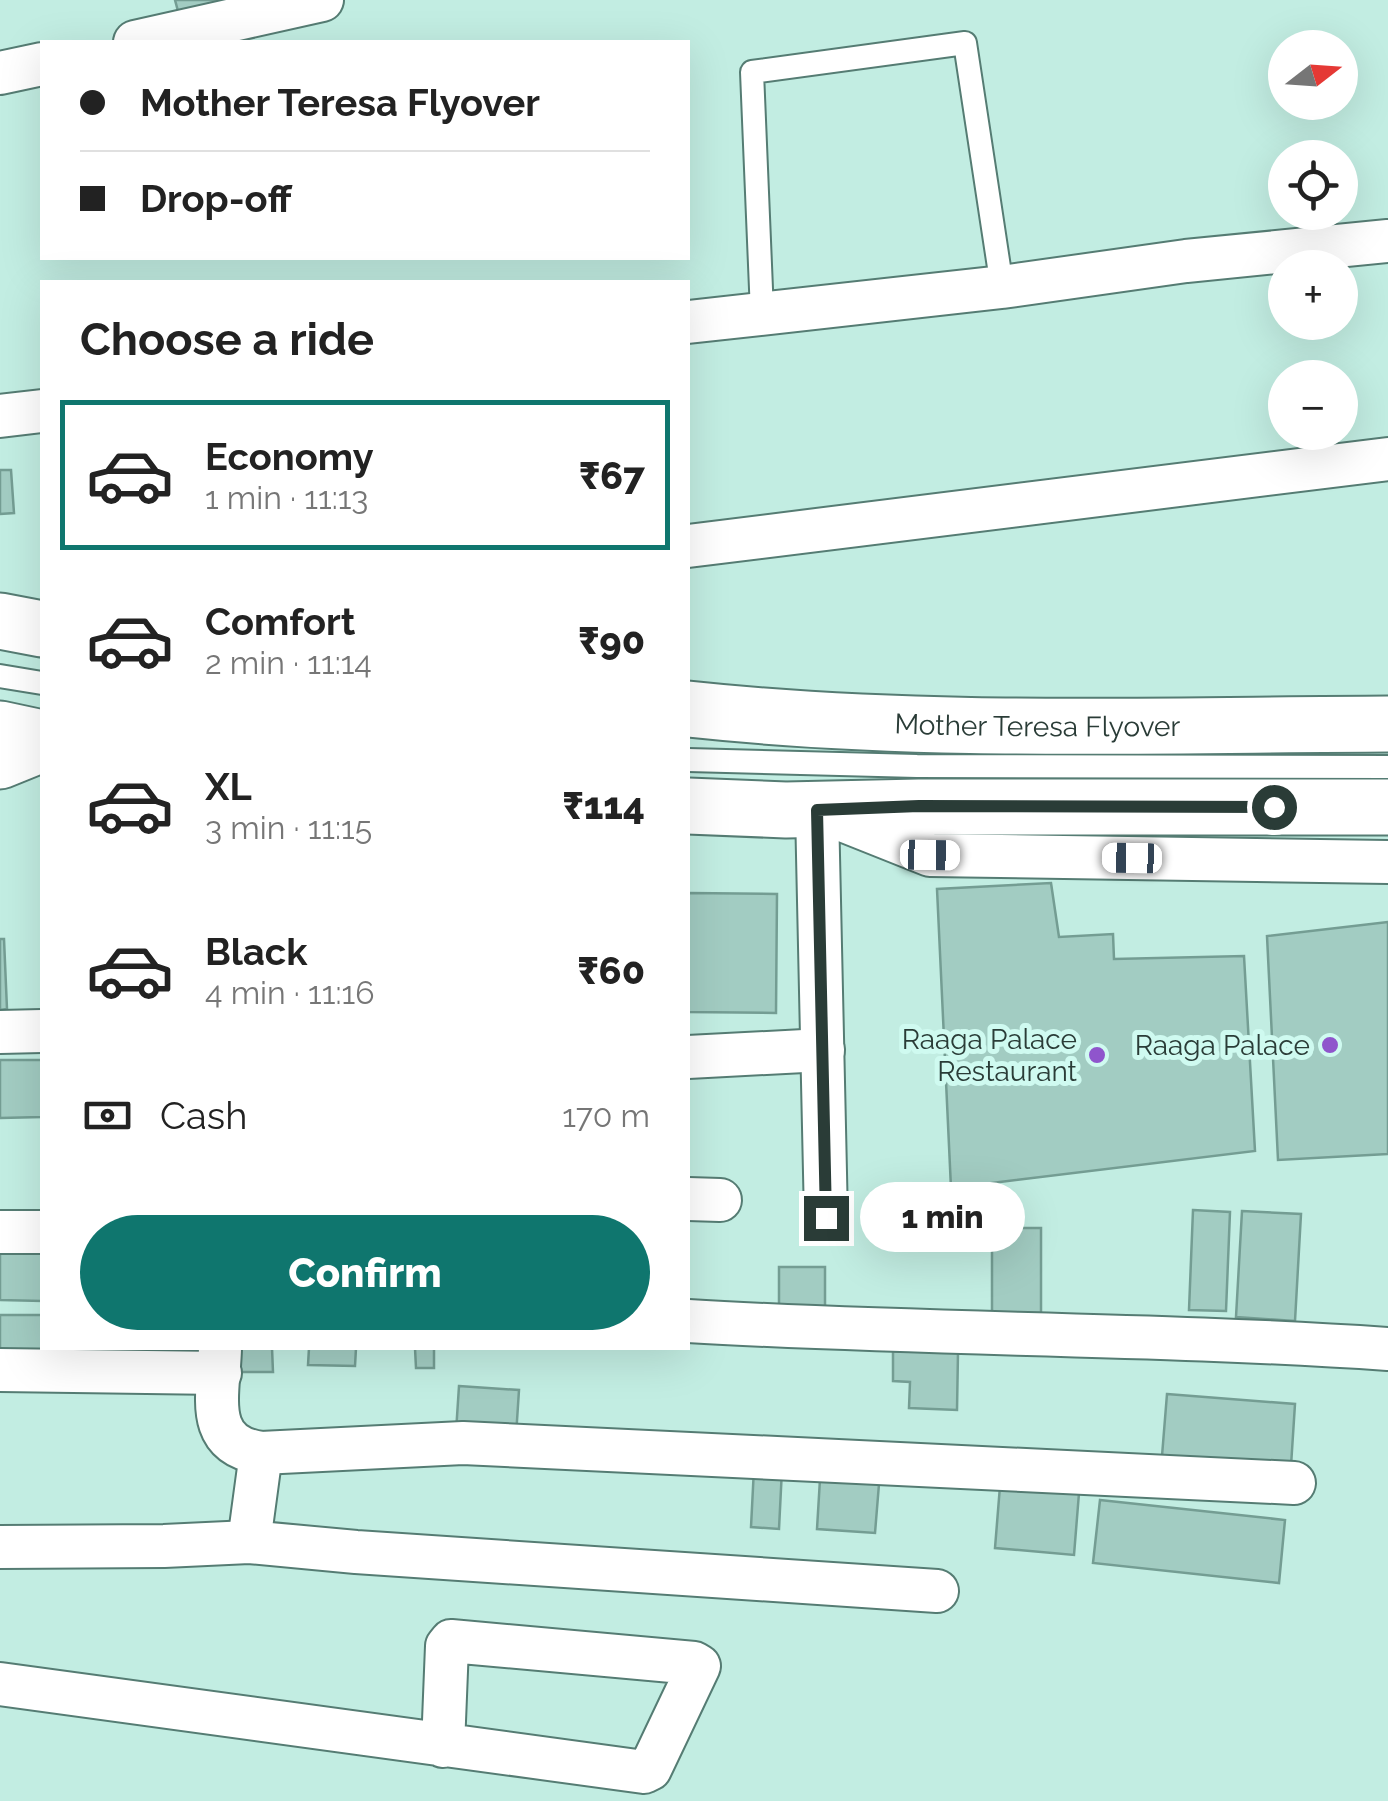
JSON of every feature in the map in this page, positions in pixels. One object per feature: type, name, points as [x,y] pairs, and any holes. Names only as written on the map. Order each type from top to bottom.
[{"type":"main road","points":[[0,621],[40,629]]},
{"type":"main road","name":"Mother Teresa Flyover","points":[[690,709],[790,720],[920,766],[1388,807]]},
{"type":"main road","name":"Mother Teresa Flyover","points":[[690,806],[817,810],[920,766],[1388,724]]},
{"type":"main road","points":[[0,729],[40,740]]},
{"type":"main road","points":[[0,761],[40,742]]},
{"type":"street","points":[[145,40],[322,0]]},
{"type":"street","points":[[0,73],[40,64]]},
{"type":"street","points":[[690,322],[1385,239]]},
{"type":"street","points":[[0,416],[40,412]]},
{"type":"street","points":[[690,546],[1388,458]]},
{"type":"street","points":[[826,1218],[817,810],[930,855],[1388,862]]},
{"type":"street","points":[[0,1032],[40,1031]]},
{"type":"street","points":[[690,1056],[823,1050]]},
{"type":"street","points":[[0,1232],[40,1232]]},
{"type":"street","points":[[690,1322],[1388,1348]]},
{"type":"street","points":[[0,1370],[220,1360],[219,1420],[224,1437],[239,1450],[261,1453],[463,1443],[1294,1483]]},
{"type":"street","points":[[249,1542],[261,1453]]},
{"type":"street","points":[[0,1546],[249,1542],[375,1554],[937,1591]]},
{"type":"street","points":[[0,1684],[442,1746],[646,1772],[699,1666],[454,1640],[447,1646],[442,1746]]},
{"type":"lane","points":[[762,313],[752,72],[965,43],[1002,287]]},
{"type":"lane","points":[[0,676],[40,683]]},
{"type":"lane","points":[[690,760],[920,766],[1388,767]]},
{"type":"building","points":[[175,0],[281,0],[182,26]]},
{"type":"building","points":[[0,470],[11,470],[14,513],[0,514]]},
{"type":"building","name":"Raaga Palace Restaurant","points":[[1051,883],[1059,937],[1113,934],[1114,959],[1244,956],[1255,1151],[951,1188],[937,889]]},
{"type":"building","points":[[690,893],[777,894],[776,1013],[690,1012]]},
{"type":"building","name":"Raaga Palace","points":[[1388,922],[1388,1154],[1278,1160],[1267,936]]},
{"type":"building","points":[[0,939],[4,939],[7,1009],[0,1010]]},
{"type":"building","points":[[0,1060],[40,1060],[40,1117],[0,1118]]},
{"type":"building","points":[[1193,1210],[1230,1212],[1226,1311],[1189,1310]]},
{"type":"building","points":[[1242,1211],[1301,1214],[1295,1321],[1236,1317]]},
{"type":"building","points":[[992,1228],[1041,1228],[1041,1313],[992,1313]]},
{"type":"building","points":[[0,1244],[40,1245],[40,1301],[0,1300]]},
{"type":"building","points":[[779,1267],[825,1267],[825,1318],[779,1318]]},
{"type":"building","points":[[0,1315],[40,1315],[40,1350],[49,1350],[49,1357],[0,1357]]},
{"type":"building","points":[[234,1350],[272,1350],[273,1372],[235,1372]]},
{"type":"building","points":[[309,1350],[356,1350],[355,1366],[308,1365]]},
{"type":"building","points":[[415,1350],[434,1350],[434,1368],[416,1368]]},
{"type":"building","points":[[893,1351],[958,1352],[957,1410],[909,1408],[910,1382],[893,1381]]},
{"type":"building","points":[[459,1386],[519,1390],[516,1436],[456,1432]]},
{"type":"building","points":[[1167,1394],[1295,1404],[1291,1466],[1162,1456]]},
{"type":"building","points":[[754,1468],[782,1469],[779,1529],[751,1527]]},
{"type":"building","points":[[820,1479],[879,1484],[875,1533],[817,1529]]},
{"type":"building","points":[[1000,1486],[1079,1493],[1074,1555],[995,1548]]},
{"type":"building","points":[[1100,1500],[1285,1520],[1279,1583],[1093,1563]]},
{"type":"place","name":"Raaga Palace","points":[[1330,1045]]},
{"type":"place","name":"Raaga Palace Restaurant","points":[[1097,1055]]},
{"type":"route","points":[[826,1218],[817,810],[919,806],[1274,807]]}]
